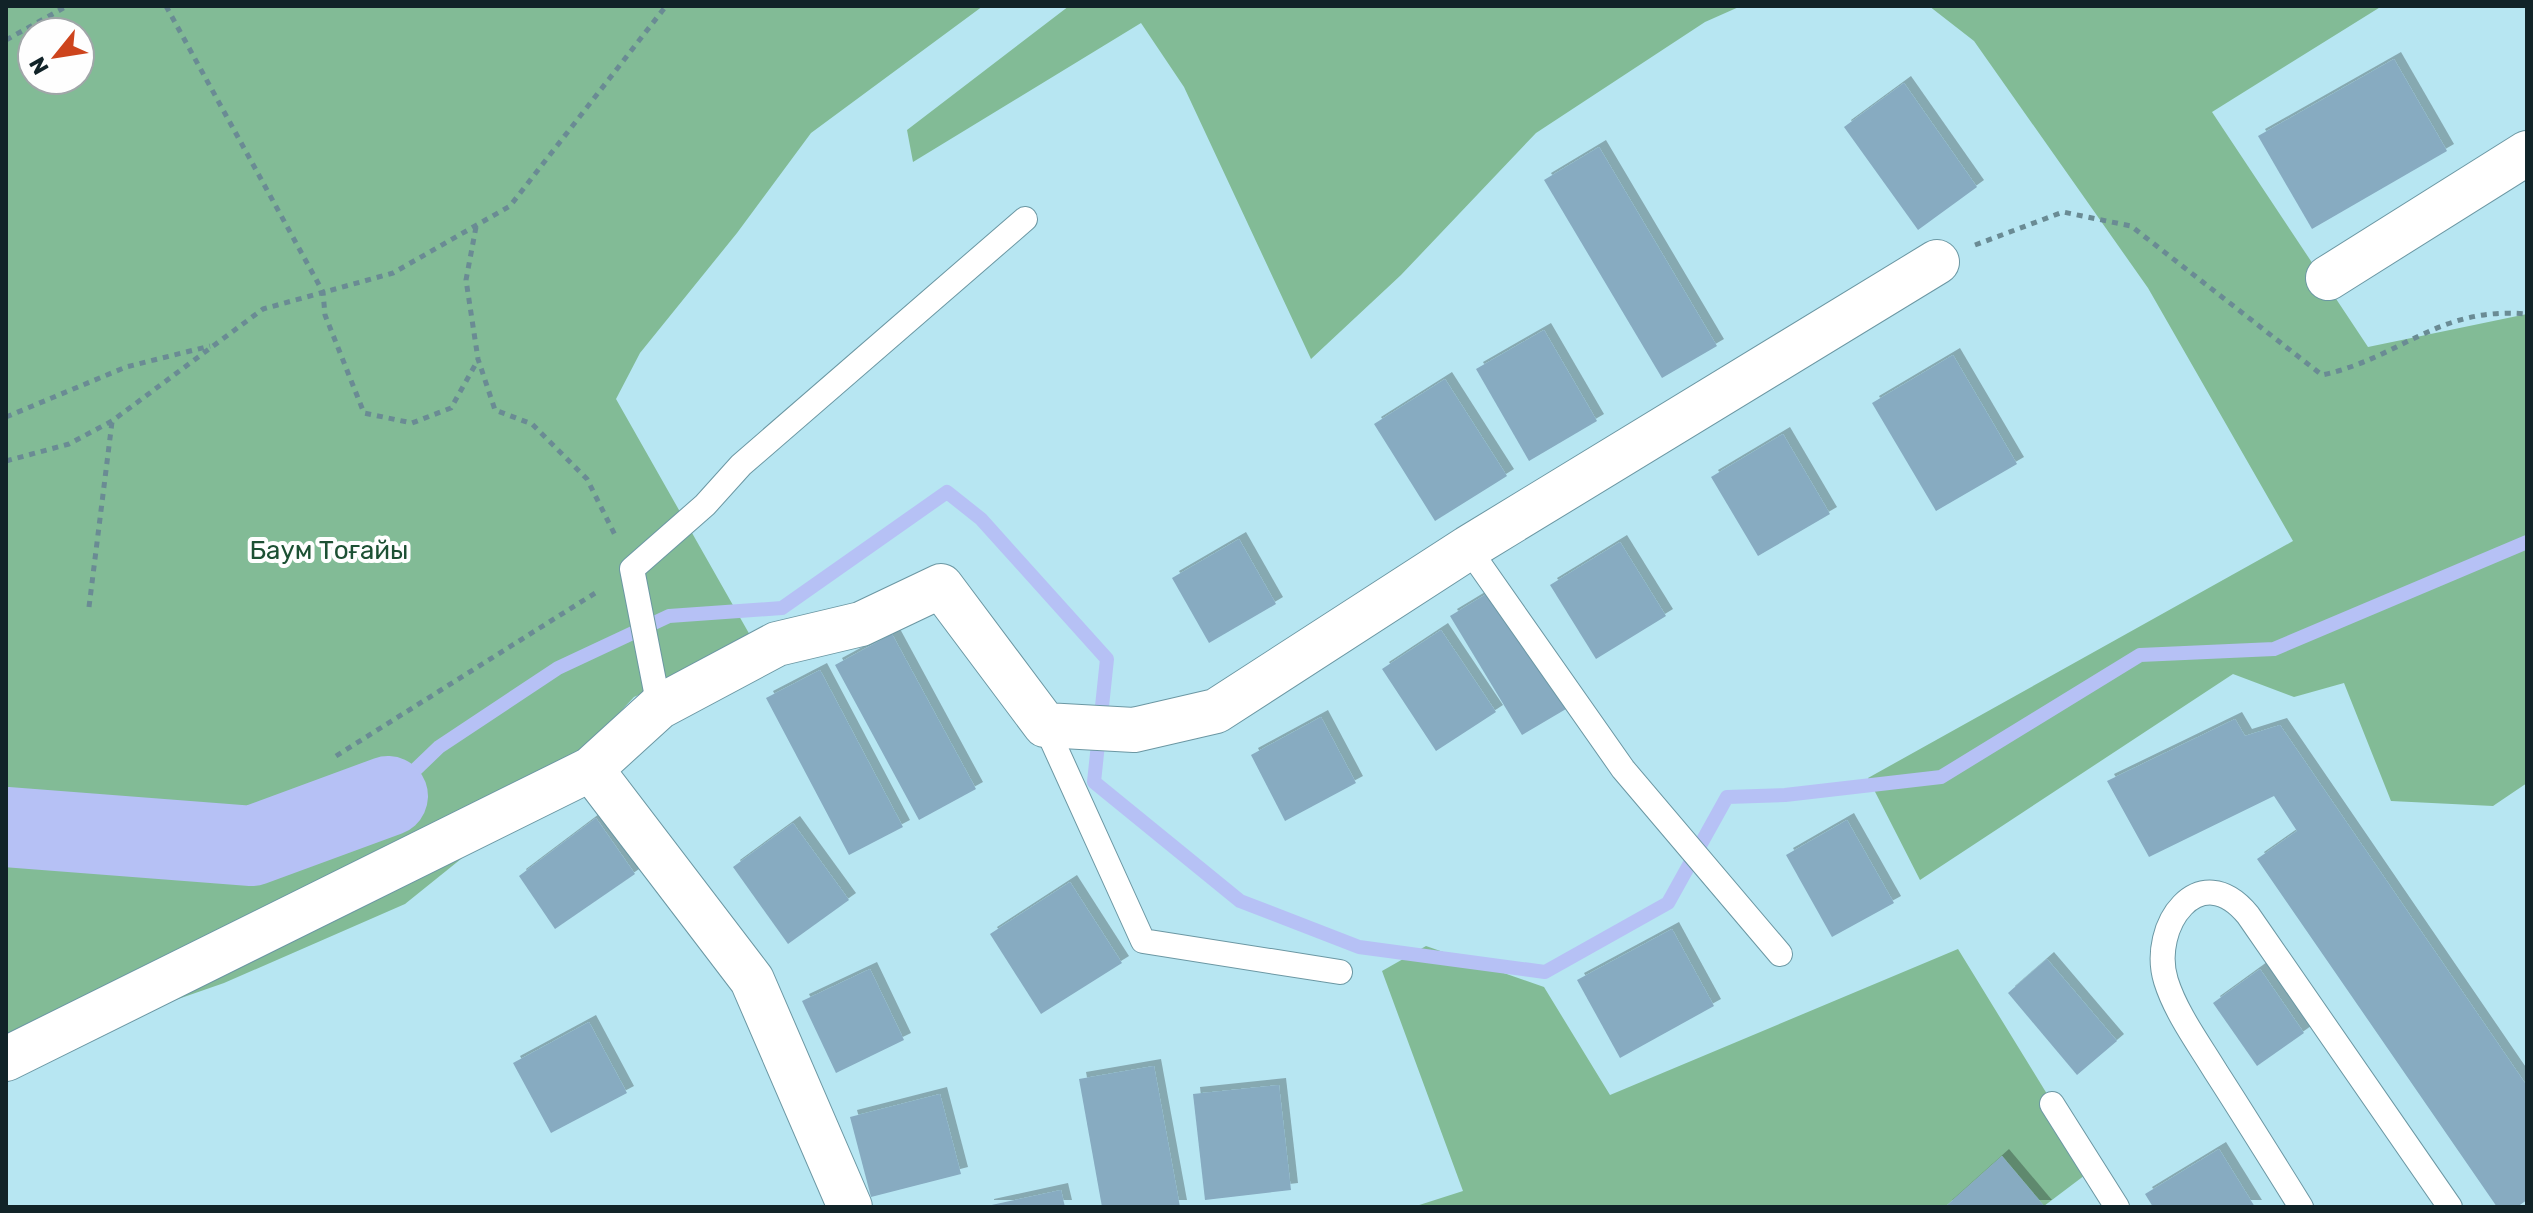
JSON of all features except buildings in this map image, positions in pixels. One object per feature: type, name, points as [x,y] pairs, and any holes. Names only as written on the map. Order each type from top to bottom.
[{"type":"street","points":[[2328,278],[2527,153]]},
{"type":"street","points":[[6,1059],[591,769],[659,707],[777,644],[861,624],[941,586],[1045,725],[1129,731],[1216,711],[1468,548],[1937,262]]},
{"type":"street","points":[[591,769],[752,980],[850,1207]]},
{"type":"lane","points":[[659,707],[632,569],[705,505],[741,465],[1025,219]]},
{"type":"lane","points":[[1468,548],[1623,769],[1780,954]]},
{"type":"lane","points":[[1045,725],[1143,941],[1340,972]]},
{"type":"lane","points":[[2301,1207],[2191,1032],[2166,982],[2164,934],[2181,906],[2202,894],[2215,892],[2228,897],[2248,915],[2450,1207]]},
{"type":"lane","points":[[2052,1104],[2117,1207]]},
{"type":"path","points":[[6,40],[67,6]]},
{"type":"path","points":[[166,6],[323,292],[325,315],[364,413],[412,423],[451,408],[478,359]]},
{"type":"path","points":[[6,461],[69,444],[112,421],[263,309],[393,273],[510,206],[666,6]]},
{"type":"path","points":[[1937,262],[1988,238],[2063,212],[2131,226],[2322,375],[2351,369],[2440,324],[2493,311],[2527,314]]},
{"type":"path","points":[[336,756],[632,569],[587,479],[532,424],[495,410],[478,359],[466,280],[476,226]]},
{"type":"path","points":[[6,417],[126,367],[215,345]]},
{"type":"path","points":[[89,607],[112,421]]},
{"type":"green space","name":"Баум Тоғайы","points":[[6,6],[983,6],[811,133],[737,233],[640,353],[616,399],[755,644],[634,697],[548,789],[405,904],[224,983],[6,1059]]},
{"type":"green space","points":[[1069,6],[1741,6],[1705,22],[1536,133],[1401,275],[1311,359],[1184,87],[1141,23],[913,162],[907,130]]},
{"type":"green space","points":[[1929,6],[2382,6],[2212,112],[2368,347],[2527,314],[2527,783],[2493,806],[2391,801],[2344,683],[2294,697],[2233,674],[1920,880],[1868,778],[2293,541],[2148,288],[1974,41]]},
{"type":"green space","points":[[1426,946],[1544,987],[1610,1095],[1958,949],[2093,1169],[2044,1206],[2002,1156],[1945,1207],[1413,1207],[1463,1191],[1382,971]]},
{"type":"waterway","points":[[388,796],[439,747],[558,668],[669,616],[782,608],[947,492],[981,519],[1107,659],[1094,782],[1240,901],[1359,947],[1545,972],[1668,903],[1727,797],[1785,795],[1941,777],[2140,655],[2274,649],[2527,542]]},
{"type":"waterway","points":[[6,827],[252,846],[388,796]]}]
